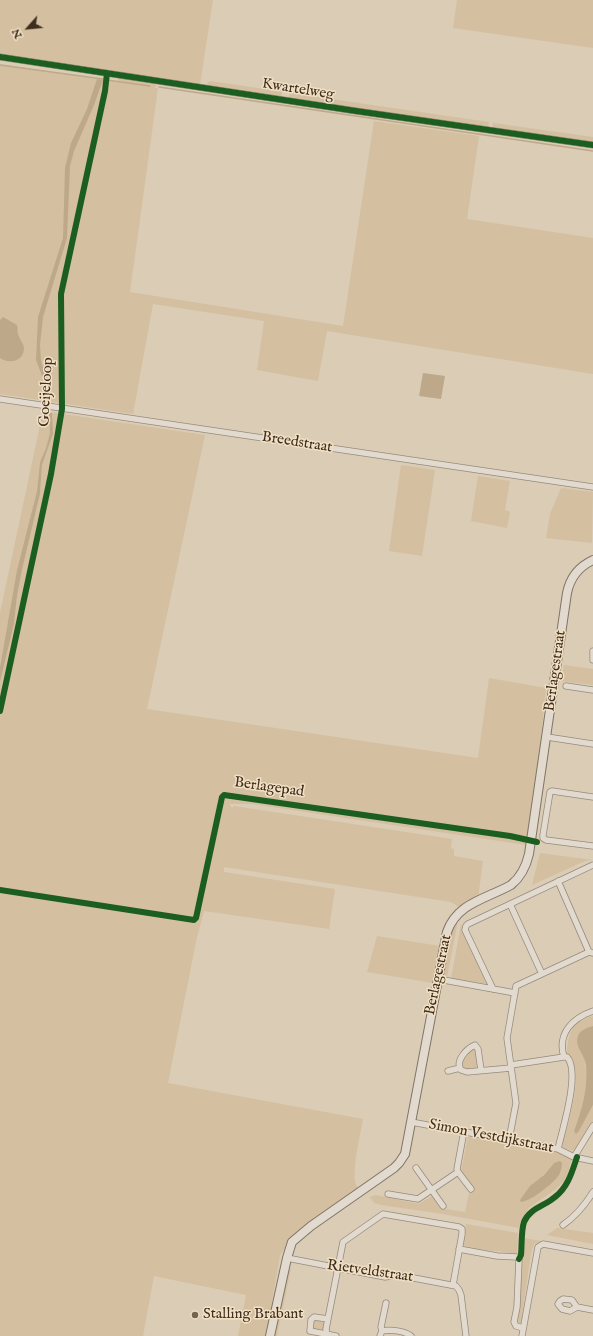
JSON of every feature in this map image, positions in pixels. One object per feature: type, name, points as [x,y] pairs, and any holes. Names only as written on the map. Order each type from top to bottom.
[{"type":"street","name":"Kwartelweg","points":[[0,57],[356,111],[593,144]]},
{"type":"street","name":"Breedstraat","points":[[0,399],[593,487]]},
{"type":"street","name":"Berlagestraat","points":[[270,1336],[287,1258],[290,1247],[296,1238],[379,1180],[399,1163],[406,1149],[447,932],[454,917],[464,908],[511,885],[524,869],[529,854],[569,583],[581,567],[593,560]]},
{"type":"street","points":[[593,651],[593,660]]},
{"type":"street","points":[[566,686],[593,690]]},
{"type":"street","points":[[547,737],[593,744]]},
{"type":"street","points":[[593,797],[552,791],[550,792],[543,838],[593,846]]},
{"type":"street","points":[[494,989],[465,930],[466,926],[593,865]]},
{"type":"street","points":[[509,1140],[516,1102],[507,1038],[516,986],[591,952],[558,882]]},
{"type":"street","points":[[510,904],[542,974]]},
{"type":"street","points":[[438,979],[515,993]]},
{"type":"street","points":[[564,1057],[562,1050],[562,1038],[567,1030],[574,1020],[583,1014],[593,1011]]},
{"type":"street","points":[[460,1068],[460,1060],[464,1053],[475,1045],[478,1049],[481,1070]]},
{"type":"street","points":[[460,1068],[467,1072],[511,1067],[567,1057],[571,1064],[572,1085],[558,1149]]},
{"type":"street","points":[[448,1071],[460,1068]]},
{"type":"street","name":"Simon Vestdijkstraat","points":[[411,1122],[558,1149],[574,1157],[593,1161]]},
{"type":"street","points":[[574,1157],[593,1126]]},
{"type":"street","points":[[464,1131],[457,1169],[470,1189]]},
{"type":"street","points":[[416,1168],[443,1206]]},
{"type":"street","points":[[388,1194],[418,1199],[458,1172]]},
{"type":"street","points":[[563,1225],[576,1214],[593,1192]]},
{"type":"street","points":[[327,1335],[328,1319],[343,1242],[385,1214],[459,1227],[462,1229],[453,1285],[456,1286],[461,1295],[466,1336]]},
{"type":"street","points":[[522,1336],[538,1247],[543,1244],[593,1253]]},
{"type":"street","points":[[459,1249],[497,1256],[520,1258],[517,1307],[514,1322],[516,1326],[523,1328]]},
{"type":"street","name":"Rietveldstraat","points":[[287,1258],[385,1277],[398,1275],[453,1285]]},
{"type":"street","points":[[381,1334],[386,1303]]},
{"type":"street","points":[[577,1307],[593,1310]]},
{"type":"street","points":[[328,1319],[314,1317],[311,1320],[310,1328],[312,1332],[336,1336]]},
{"type":"street","points":[[381,1334],[387,1330],[408,1334],[411,1336]]},
{"type":"shaded area","points":[[0,0],[213,0],[200,85],[159,79],[155,88],[158,88],[130,292],[343,326],[374,121],[479,136],[467,219],[593,238],[593,374],[327,331],[318,381],[257,370],[264,321],[153,304],[133,414],[0,394],[0,64],[118,82],[120,74],[0,56]]},
{"type":"shaded area","points":[[457,0],[593,0],[593,48],[453,28]]},
{"type":"shaded area","points":[[97,79],[103,80],[74,151],[70,166],[67,238],[43,317],[40,345],[41,361],[48,383],[49,396],[47,398],[44,381],[36,360],[38,317],[63,238],[65,168],[71,143],[87,109]]},
{"type":"shaded area","points":[[210,81],[278,91],[282,92],[282,98],[206,86]]},
{"type":"shaded area","points":[[290,93],[489,122],[488,129],[289,99]]},
{"type":"shaded area","points":[[493,123],[593,137],[593,144],[492,129]]},
{"type":"shaded area","points":[[3,317],[17,325],[18,333],[24,347],[21,357],[15,361],[7,361],[0,358],[0,320]]},
{"type":"shaded area","points":[[423,373],[445,376],[441,399],[419,396]]},
{"type":"shaded area","points":[[43,411],[205,435],[147,709],[478,758],[489,678],[546,688],[538,767],[526,845],[252,804],[229,804],[232,808],[234,806],[452,839],[451,848],[454,849],[454,856],[483,861],[478,898],[459,907],[451,902],[224,867],[224,872],[335,889],[329,929],[204,911],[197,937],[168,1083],[363,1119],[355,1171],[356,1184],[360,1189],[294,1237],[280,1255],[266,1336],[238,1336],[246,1295],[154,1276],[143,1336],[0,1336],[0,682],[14,624],[22,570],[40,494],[42,465],[53,434],[49,414],[50,433],[40,462],[37,491],[17,570],[0,667],[0,613]]},
{"type":"shaded area","points":[[51,413],[53,434],[42,465],[40,494],[22,570],[14,624],[0,682],[0,667],[17,570],[37,491],[40,462],[50,433],[49,414]]},
{"type":"shaded area","points":[[401,465],[435,470],[422,556],[389,551]]},
{"type":"shaded area","points":[[478,476],[510,481],[505,510],[510,512],[507,528],[471,521]]},
{"type":"shaded area","points":[[561,488],[593,492],[592,543],[546,538],[550,514]]},
{"type":"shaded area","points":[[564,665],[593,669],[593,685],[561,681]]},
{"type":"shaded area","points":[[540,853],[592,860],[585,861],[532,885]]},
{"type":"shaded area","points":[[458,919],[447,977],[444,974],[444,971],[449,937],[454,924]]},
{"type":"shaded area","points":[[461,924],[464,930],[488,984],[451,979]]},
{"type":"shaded area","points":[[377,936],[440,946],[433,983],[367,972]]},
{"type":"shaded area","points":[[593,1016],[593,1026],[589,1027],[578,1036],[584,1059],[586,1080],[580,1115],[574,1131],[579,1131],[593,1105],[593,1121],[575,1152],[563,1147],[563,1137],[573,1104],[576,1086],[575,1067],[567,1054],[568,1040],[575,1025],[586,1018]]},
{"type":"shaded area","points":[[593,1026],[593,1105],[576,1134],[574,1131],[584,1099],[586,1082],[586,1065],[577,1040],[582,1030]]},
{"type":"shaded area","points":[[474,1048],[476,1050],[477,1067],[470,1070],[463,1068],[463,1059]]},
{"type":"shaded area","points":[[468,1137],[550,1150],[572,1158],[564,1181],[556,1189],[529,1208],[523,1217],[519,1228],[443,1214],[381,1205],[374,1203],[370,1197],[376,1195],[419,1204],[432,1196],[440,1208],[465,1212],[469,1193],[475,1189],[461,1171]],"holes":[[[554,1163],[535,1196],[539,1180]]]},
{"type":"shaded area","points":[[560,1161],[562,1163],[562,1167],[558,1177],[537,1195],[521,1202],[520,1200],[530,1186],[544,1175],[554,1163]]},
{"type":"shaded area","points":[[466,1224],[518,1233],[517,1255],[476,1249],[463,1245]]},
{"type":"shaded area","points":[[557,1228],[593,1233],[593,1244],[547,1235]]},
{"type":"shaded area","points":[[524,1238],[541,1241],[534,1244],[531,1253],[520,1324],[518,1322]]},
{"type":"shaded area","points":[[291,1269],[277,1336],[272,1336],[288,1270]]},
{"type":"shaded area","points":[[313,1320],[325,1322],[324,1332],[312,1329]]},
{"type":"waterway","points":[[0,65],[103,79]]},
{"type":"waterway","points":[[107,80],[150,86]]},
{"type":"waterway","points":[[159,87],[593,151]]},
{"type":"cycle path","points":[[0,57],[593,145]]},
{"type":"cycle path","name":"Goeijeloop","points":[[0,711],[51,474],[62,409],[61,294],[105,91],[107,73]]},
{"type":"cycle path","name":"Berlagepad","points":[[0,890],[194,920],[196,918],[222,797],[224,795],[510,836],[537,842]]},
{"type":"cycle path","points":[[519,1259],[521,1255],[524,1222],[530,1213],[551,1200],[563,1189],[569,1179],[577,1157]]},
{"type":"place","name":"Stalling Brabant","points":[[195,1315]]}]
